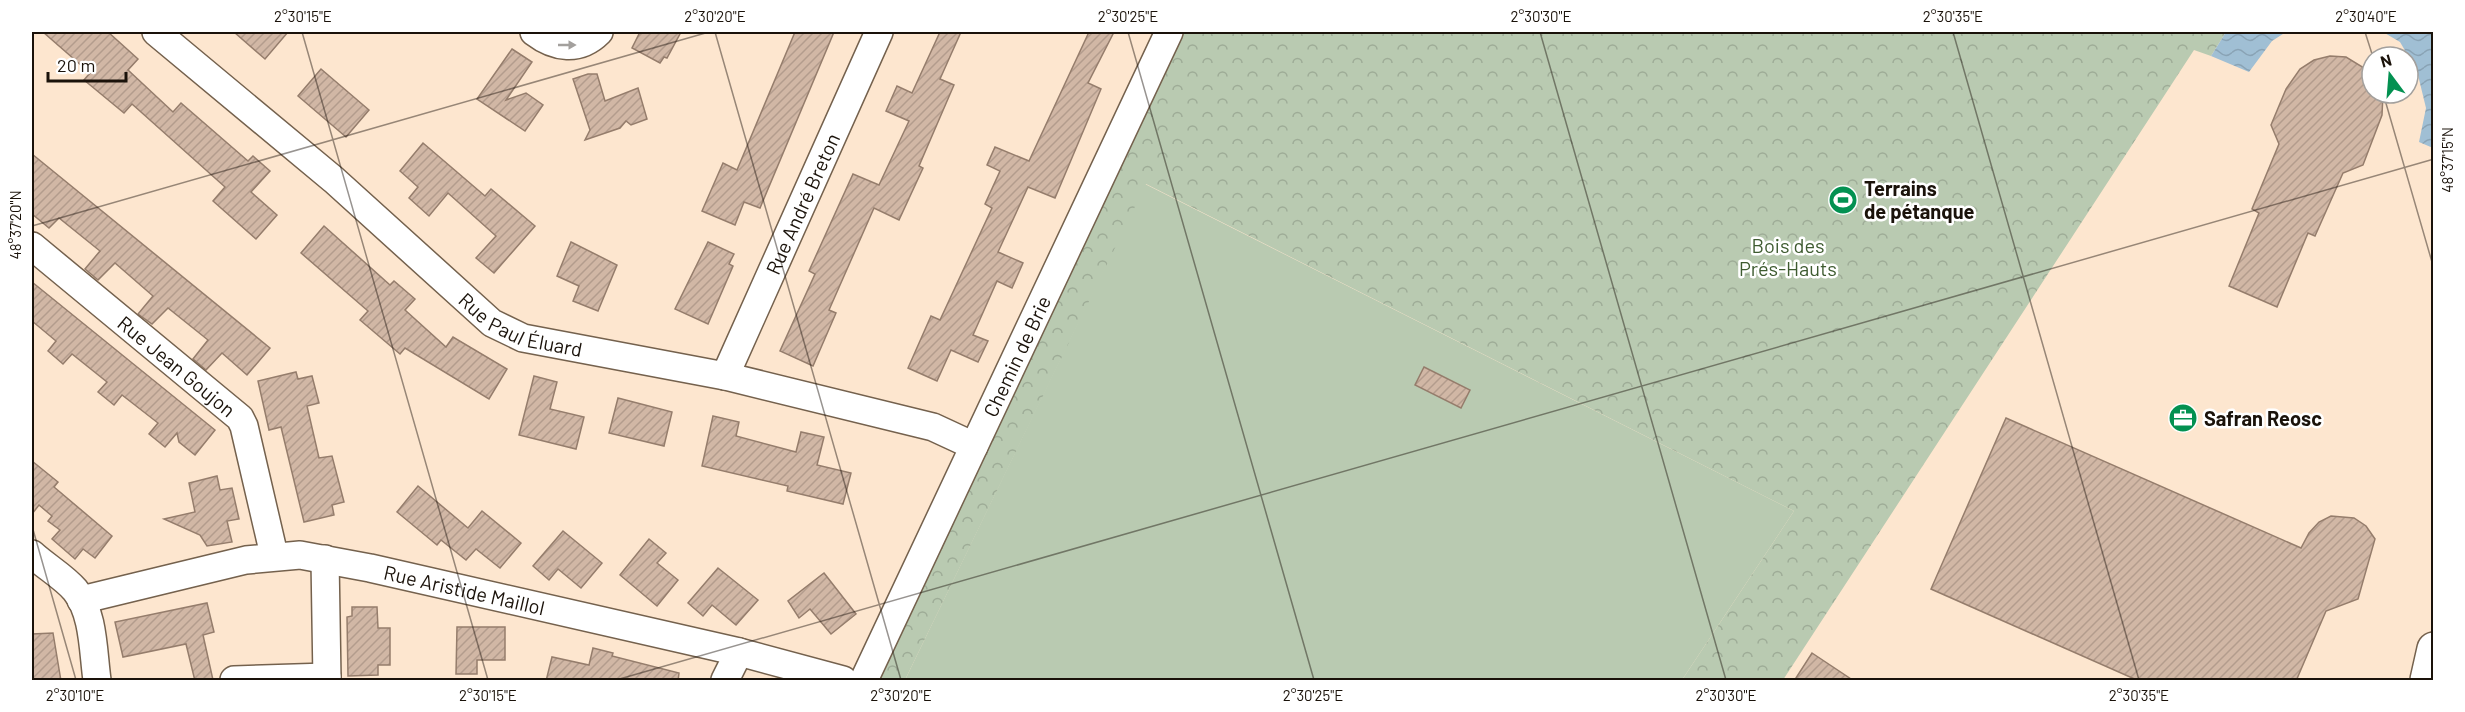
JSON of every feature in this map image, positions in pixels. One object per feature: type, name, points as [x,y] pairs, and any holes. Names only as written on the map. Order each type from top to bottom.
[{"type":"street","points":[[534,32],[546,41],[559,46],[573,46],[586,42],[600,32]]},
{"type":"street","name":"Rue André Breton","points":[[725,376],[879,32]]},
{"type":"street","name":"Chemin de Brie","points":[[864,681],[1169,32]]},
{"type":"street","name":"Rue Paul Éluard","points":[[162,33],[334,180],[492,323],[523,338],[725,376],[933,427],[974,446]]},
{"type":"street","name":"Rue Jean Goujon","points":[[32,246],[240,418],[244,426],[274,555]]},
{"type":"street","points":[[32,554],[75,590],[81,600],[88,616],[97,681]]},
{"type":"street","name":"Rue Aristide Maillol","points":[[81,600],[274,555],[325,559],[739,652],[843,681]]},
{"type":"street","points":[[234,680],[327,679],[325,559]]},
{"type":"street","points":[[2427,681],[2433,649]]},
{"type":"street","points":[[725,681],[739,652]]},
{"type":"green space","name":"Bois des Prés-Hauts","points":[[1162,32],[2226,32],[2211,56],[2194,50],[1783,680],[1682,680],[1794,511],[1146,184],[905,680],[872,680]]},
{"type":"green space","points":[[1145,184],[1794,511],[1682,680],[905,680]]},
{"type":"water","points":[[2226,32],[2286,32],[2272,41],[2249,72],[2211,56]]},
{"type":"water","points":[[2383,32],[2433,32],[2433,148],[2419,142],[2426,108],[2420,83],[2420,45],[2402,45]]},
{"type":"building","points":[[43,32],[108,32],[138,59],[128,70],[173,112],[181,103],[248,161],[253,156],[270,171],[251,192],[277,215],[256,239],[213,201],[225,187],[132,104],[124,113],[84,80],[90,73]]},
{"type":"building","points":[[234,32],[288,32],[265,59]]},
{"type":"building","points":[[640,32],[681,32],[667,58],[664,57],[660,63],[632,48]]},
{"type":"building","points":[[795,32],[834,32],[760,208],[744,202],[735,225],[702,211],[723,163],[737,170]]},
{"type":"building","points":[[940,32],[961,32],[940,79],[954,85],[919,166],[923,168],[899,220],[874,208],[829,310],[836,313],[813,366],[780,351],[815,274],[809,271],[853,174],[879,185],[909,121],[886,111],[897,86],[912,93]]},
{"type":"building","points":[[1089,32],[1114,32],[1088,83],[1101,89],[1055,198],[1028,187],[998,252],[1023,263],[1012,288],[997,281],[973,335],[988,341],[978,362],[951,350],[937,381],[908,368],[931,316],[940,320],[992,208],[985,204],[1000,171],[987,165],[995,147],[1029,161]]},
{"type":"building","points":[[512,49],[532,62],[506,100],[526,93],[543,105],[525,131],[477,99]]},
{"type":"building","points":[[2330,56],[2346,57],[2360,66],[2360,105],[2382,105],[2382,115],[2363,165],[2343,173],[2315,236],[2308,233],[2277,307],[2229,286],[2259,213],[2252,209],[2279,144],[2271,125],[2286,89],[2300,69],[2314,60]]},
{"type":"building","points":[[321,69],[369,110],[346,137],[298,96]]},
{"type":"building","points":[[588,74],[597,74],[605,101],[638,88],[647,119],[631,125],[626,121],[620,128],[585,140],[590,130],[573,79]]},
{"type":"building","points":[[423,143],[485,196],[491,189],[535,226],[494,273],[476,258],[496,236],[448,193],[429,216],[409,198],[418,187],[400,171]]},
{"type":"building","points":[[32,154],[270,348],[247,375],[222,353],[206,370],[193,359],[208,340],[168,308],[152,324],[138,314],[153,296],[115,263],[98,280],[85,269],[100,251],[59,218],[49,228],[32,214]]},
{"type":"building","points":[[324,226],[390,285],[394,281],[415,299],[405,310],[446,347],[453,337],[507,369],[489,399],[405,348],[400,354],[360,320],[368,311],[301,253]]},
{"type":"building","points":[[571,242],[617,265],[598,311],[573,301],[579,286],[557,276]]},
{"type":"building","points":[[708,242],[734,254],[729,264],[733,266],[708,324],[675,309]]},
{"type":"building","points":[[32,282],[215,430],[195,455],[179,442],[177,433],[165,447],[149,434],[158,423],[122,395],[114,405],[98,392],[107,382],[72,354],[63,364],[48,351],[56,341],[32,321]]},
{"type":"building","points":[[1424,367],[1470,390],[1461,408],[1415,385]]},
{"type":"building","points":[[296,372],[298,379],[312,376],[319,403],[307,406],[319,458],[332,456],[344,502],[332,505],[334,515],[304,522],[281,427],[269,430],[258,381]]},
{"type":"building","points":[[534,376],[557,382],[550,409],[584,417],[576,449],[519,435]]},
{"type":"building","points":[[618,398],[672,412],[664,446],[609,433]]},
{"type":"building","points":[[713,416],[739,422],[736,436],[796,452],[801,432],[824,437],[817,465],[851,473],[843,504],[787,491],[788,486],[702,466]]},
{"type":"building","points":[[2006,418],[2301,548],[2309,533],[2319,522],[2331,516],[2354,518],[2366,526],[2375,539],[2358,599],[2326,611],[2296,681],[2139,681],[1931,589]]},
{"type":"building","points":[[32,461],[58,482],[54,487],[112,536],[95,558],[83,549],[75,559],[52,539],[60,530],[48,521],[52,516],[39,505],[32,514]]},
{"type":"building","points":[[217,476],[220,490],[232,488],[239,519],[227,521],[232,542],[207,546],[200,535],[164,519],[195,512],[189,483]]},
{"type":"building","points":[[418,486],[468,528],[482,511],[521,543],[500,568],[476,549],[466,560],[441,540],[437,545],[397,512]]},
{"type":"building","points":[[563,531],[602,563],[581,588],[558,569],[549,580],[533,566]]},
{"type":"building","points":[[649,539],[666,553],[657,563],[678,580],[657,606],[620,575]]},
{"type":"building","points":[[718,568],[758,600],[736,625],[712,605],[703,616],[688,603]]},
{"type":"building","points":[[824,573],[856,614],[831,634],[810,609],[799,618],[788,601]]},
{"type":"building","points":[[207,603],[214,632],[203,635],[213,680],[195,681],[186,644],[123,657],[115,622]]},
{"type":"building","points":[[352,607],[377,607],[378,628],[390,628],[390,665],[378,665],[378,675],[348,676],[347,617],[352,616]]},
{"type":"building","points":[[457,627],[505,627],[505,660],[477,660],[477,674],[456,674]]},
{"type":"building","points":[[53,633],[61,681],[32,681],[32,634]]},
{"type":"building","points":[[593,648],[613,653],[612,656],[679,673],[678,681],[546,681],[552,657],[589,665]]},
{"type":"building","points":[[1812,653],[1854,681],[1794,681]]},
{"type":"place","name":"Terrains de pétanque","points":[[1843,200]]},
{"type":"place","name":"Safran Reosc","points":[[2183,418]]}]
